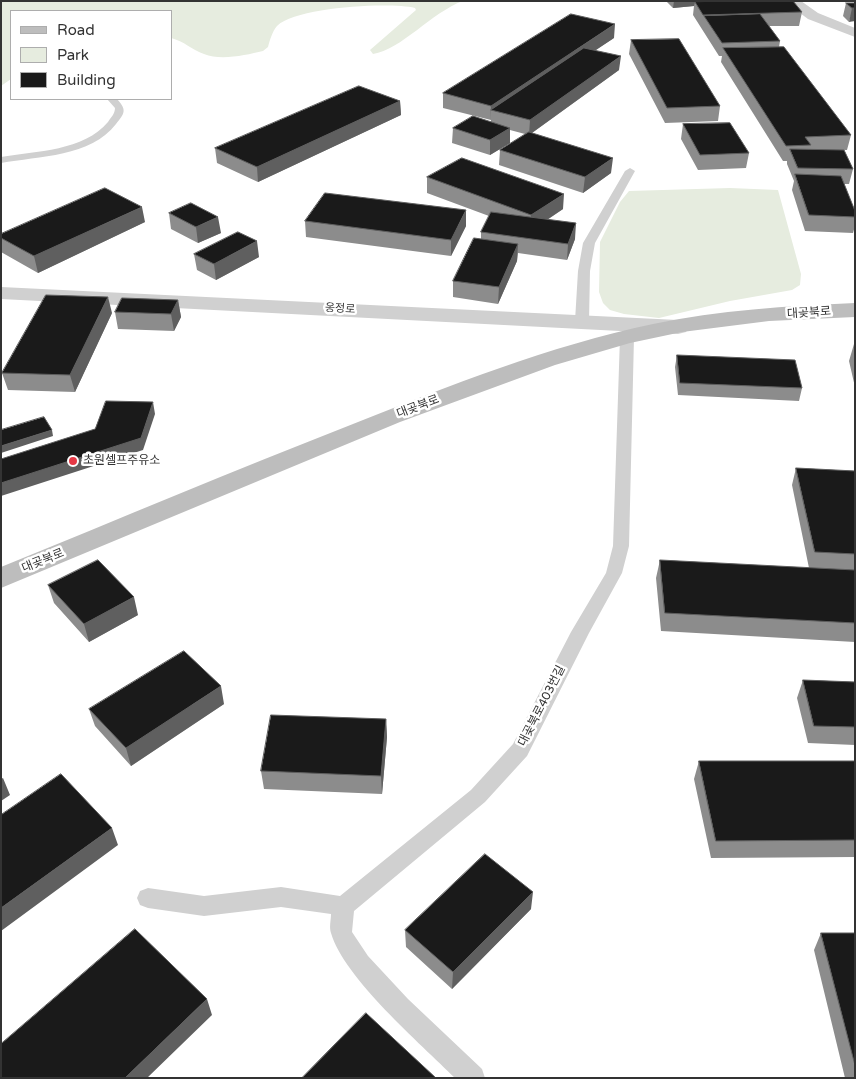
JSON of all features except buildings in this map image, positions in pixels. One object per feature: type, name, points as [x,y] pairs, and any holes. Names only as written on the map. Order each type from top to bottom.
[{"type":"street","points":[[791,1],[813,16],[855,33]]},
{"type":"street","name":"옹정로","points":[[1,293],[678,327]]},
{"type":"street","name":"대곶북로","points":[[1,578],[415,408],[547,360],[627,337],[678,327],[753,316],[855,310]]},
{"type":"lane","points":[[1,160],[61,152],[85,143],[107,127],[120,113],[120,108],[113,100]]},
{"type":"lane","points":[[582,321],[584,271],[589,243],[630,171]]},
{"type":"lane","name":"대곶북로403번길","points":[[343,906],[478,796],[520,750],[580,632],[614,572],[622,546],[627,337]]},
{"type":"lane","points":[[148,898],[204,906],[281,897],[343,906],[341,933],[356,958],[381,987],[473,1078]]},
{"type":"green space","points":[[1,1],[463,1],[440,13],[395,46],[373,54],[370,50],[416,10],[415,8],[365,6],[322,10],[303,14],[277,26],[272,33],[268,47],[263,51],[226,57],[204,54],[172,38],[172,10],[10,10],[10,80],[1,86]]},
{"type":"green space","points":[[730,188],[778,190],[801,274],[800,285],[792,290],[730,301],[659,318],[624,314],[610,310],[603,303],[599,292],[600,242],[620,202],[629,191]]},
{"type":"place","name":"초원셀프주유소","points":[[73,461]]}]
